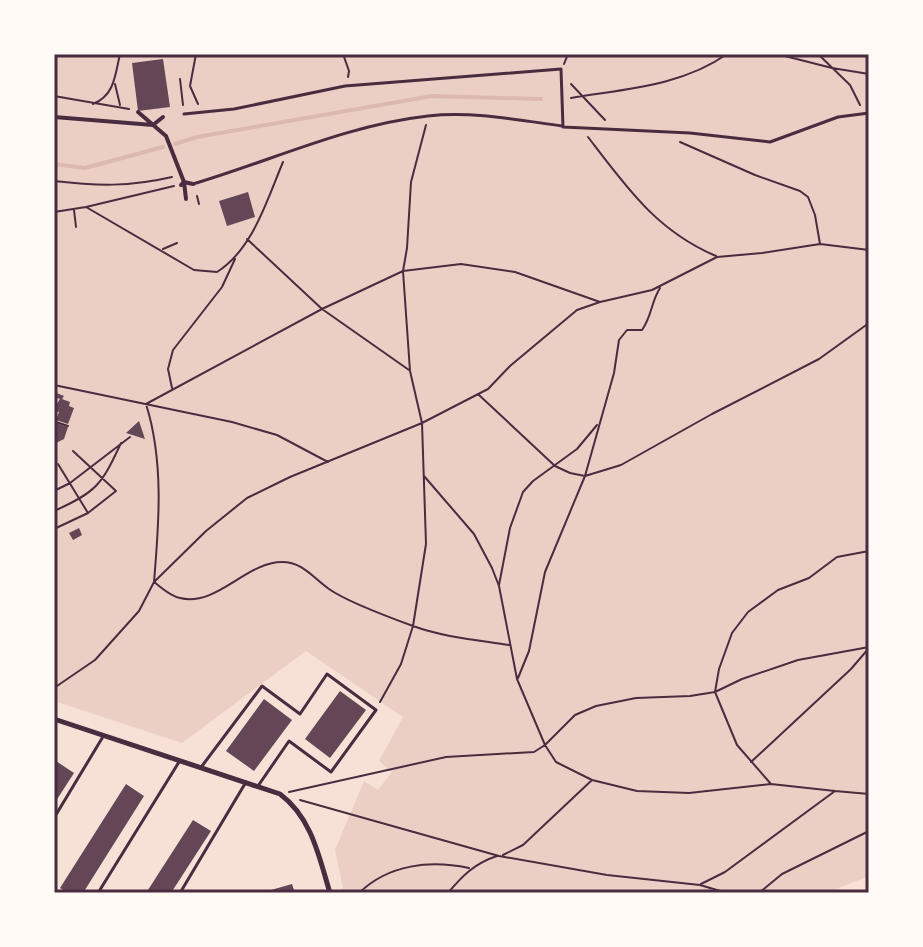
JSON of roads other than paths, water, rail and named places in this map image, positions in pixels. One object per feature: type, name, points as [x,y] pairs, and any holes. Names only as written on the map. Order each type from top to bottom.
[{"type":"street","points":[[138,112],[166,136],[186,199]]},
{"type":"street","points":[[153,125],[155,113]]},
{"type":"street","points":[[54,117],[153,125],[163,117]]},
{"type":"street","points":[[177,175],[182,183]]},
{"type":"street","points":[[182,183],[193,184]]},
{"type":"street","points":[[54,719],[280,794],[298,810],[314,839],[330,893]]},
{"type":"lane","points":[[184,114],[234,109],[345,86],[561,69],[563,127]]},
{"type":"lane","points":[[193,184],[286,155],[315,141],[429,116],[495,117],[563,127],[657,131],[770,142],[816,123],[866,113]]},
{"type":"lane","points":[[202,766],[262,686],[300,714],[327,674],[376,710],[331,772],[289,741],[258,786]]},
{"type":"lane","points":[[54,818],[104,735]]},
{"type":"lane","points":[[98,893],[181,759]]},
{"type":"lane","points":[[180,893],[246,782]]},
{"type":"waterway","points":[[175,144],[197,137],[432,96],[541,99]]},
{"type":"waterway","points":[[54,164],[85,168],[163,147]]}]
